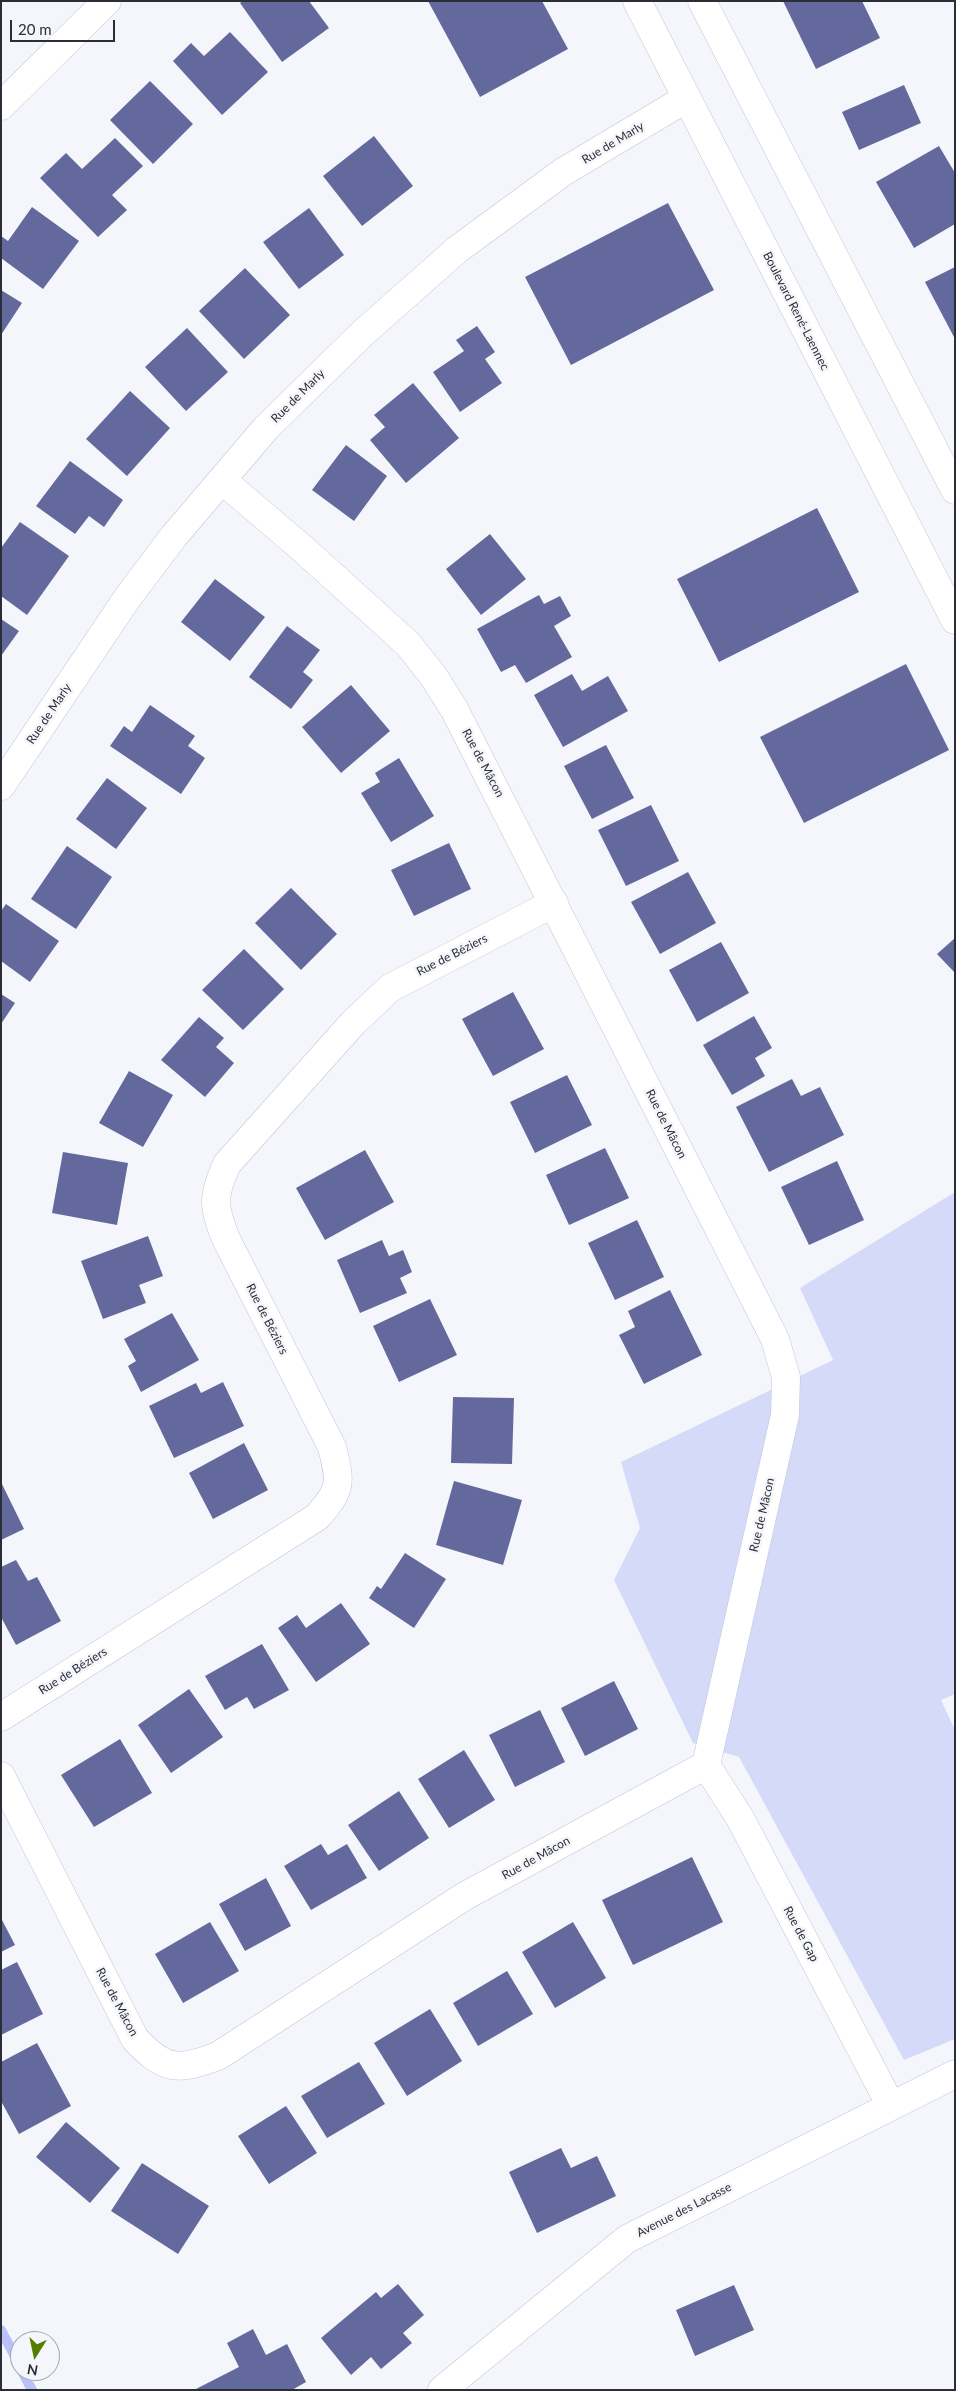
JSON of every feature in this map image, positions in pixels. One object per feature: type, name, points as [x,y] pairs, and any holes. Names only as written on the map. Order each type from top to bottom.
[{"type":"street","points":[[1,106],[107,1]]},
{"type":"street","name":"Boulevard René-Laennec","points":[[637,1],[955,620]]},
{"type":"street","points":[[702,1],[955,490]]},
{"type":"street","name":"Rue de Marly","points":[[1,786],[128,597],[174,536],[266,428],[364,332],[458,249],[563,172],[687,98]]},
{"type":"street","name":"Rue de Mâcon","points":[[1,1776],[135,2039],[150,2054],[171,2065],[191,2066],[218,2056],[465,1896],[706,1765],[785,1416],[786,1377],[775,1339],[474,746],[434,677],[408,644],[303,549],[222,480]]},
{"type":"street","name":"Rue de Béziers","points":[[1,1717],[317,1517],[334,1497],[339,1474],[332,1447],[226,1239],[216,1213],[216,1188],[227,1164],[353,1023],[390,988],[554,903]]},
{"type":"street","name":"Rue de Gap","points":[[706,1765],[740,1818],[891,2106]]},
{"type":"street","name":"Avenue des Lacasse","points":[[442,2390],[627,2239],[955,2074]]},
{"type":"shaded area","points":[[955,1192],[955,1694],[941,1700],[955,1730],[955,2039],[904,2060],[739,1757],[693,1743],[614,1580],[640,1528],[621,1462],[833,1360],[800,1288]]},
{"type":"building","points":[[243,1],[309,1],[329,28],[282,62],[240,3]]},
{"type":"building","points":[[428,1],[542,1],[568,49],[480,97]]},
{"type":"building","points":[[783,1],[862,1],[880,38],[816,69]]},
{"type":"building","points":[[230,32],[268,72],[222,115],[173,61],[191,43],[204,56]]},
{"type":"building","points":[[150,81],[193,124],[153,164],[110,120]]},
{"type":"building","points":[[904,85],[921,123],[859,150],[842,112]]},
{"type":"building","points":[[374,136],[413,186],[362,226],[323,176]]},
{"type":"building","points":[[115,138],[143,166],[112,195],[127,210],[98,237],[40,178],[66,153],[82,169]]},
{"type":"building","points":[[939,146],[955,173],[955,224],[914,248],[876,182]]},
{"type":"building","points":[[668,203],[714,290],[571,365],[525,277]]},
{"type":"building","points":[[32,207],[79,241],[43,289],[1,258],[1,236],[8,241]]},
{"type":"building","points":[[309,208],[344,255],[299,289],[263,242]]},
{"type":"building","points":[[955,267],[955,339],[925,282]]},
{"type":"building","points":[[245,268],[290,315],[244,359],[199,311]]},
{"type":"building","points":[[1,290],[22,303],[1,335]]},
{"type":"building","points":[[477,326],[495,352],[485,359],[502,383],[460,412],[433,372],[464,351],[456,340]]},
{"type":"building","points":[[187,328],[228,372],[186,411],[145,367]]},
{"type":"building","points":[[413,383],[459,438],[406,483],[370,440],[385,427],[374,415]]},
{"type":"building","points":[[130,391],[170,428],[127,476],[86,439]]},
{"type":"building","points":[[346,445],[387,476],[354,521],[312,490]]},
{"type":"building","points":[[70,461],[123,500],[104,527],[89,516],[75,534],[36,506]]},
{"type":"building","points":[[817,508],[859,592],[719,662],[677,579]]},
{"type":"building","points":[[20,522],[69,556],[27,615],[1,596],[1,548]]},
{"type":"building","points":[[490,534],[526,579],[481,615],[446,569]]},
{"type":"building","points":[[215,579],[265,617],[230,661],[181,622]]},
{"type":"building","points":[[539,595],[544,604],[560,596],[571,616],[554,626],[572,657],[526,683],[515,665],[501,672],[477,629]]},
{"type":"building","points":[[1,619],[19,631],[1,656]]},
{"type":"building","points":[[287,626],[320,650],[303,672],[313,680],[291,709],[249,677]]},
{"type":"building","points":[[906,664],[949,750],[804,823],[760,737]]},
{"type":"building","points":[[572,674],[582,691],[608,676],[628,711],[563,747],[534,695]]},
{"type":"building","points":[[351,685],[390,731],[341,773],[302,727]]},
{"type":"building","points":[[150,705],[195,736],[188,746],[205,758],[181,794],[110,746],[124,726],[132,732]]},
{"type":"building","points":[[606,745],[634,798],[592,819],[564,766]]},
{"type":"building","points":[[399,758],[434,816],[391,842],[361,793],[380,782],[375,773]]},
{"type":"building","points":[[107,778],[147,808],[116,849],[76,819]]},
{"type":"building","points":[[651,805],[679,861],[626,886],[598,830]]},
{"type":"building","points":[[449,843],[471,889],[414,916],[391,870]]},
{"type":"building","points":[[67,846],[112,877],[76,929],[31,899]]},
{"type":"building","points":[[688,872],[716,923],[660,954],[631,902]]},
{"type":"building","points":[[291,888],[337,934],[301,970],[255,923]]},
{"type":"building","points":[[6,904],[59,941],[30,982],[1,961],[1,911]]},
{"type":"building","points":[[955,938],[955,973],[937,954]]},
{"type":"building","points":[[721,942],[749,993],[697,1022],[669,970]]},
{"type":"building","points":[[244,949],[284,989],[243,1030],[202,990]]},
{"type":"building","points":[[513,992],[544,1049],[493,1076],[462,1019]]},
{"type":"building","points":[[1,994],[15,1003],[1,1024]]},
{"type":"building","points":[[754,1016],[772,1048],[755,1058],[765,1076],[732,1095],[703,1045]]},
{"type":"building","points":[[199,1017],[224,1038],[216,1047],[234,1063],[205,1097],[161,1060]]},
{"type":"building","points":[[129,1071],[173,1095],[143,1147],[99,1123]]},
{"type":"building","points":[[567,1075],[592,1125],[535,1153],[510,1102]]},
{"type":"building","points":[[792,1079],[801,1096],[820,1087],[844,1135],[769,1172],[736,1107]]},
{"type":"building","points":[[605,1148],[629,1198],[569,1225],[546,1175]]},
{"type":"building","points":[[365,1150],[394,1202],[325,1240],[296,1188]]},
{"type":"building","points":[[63,1152],[128,1163],[117,1225],[52,1213]]},
{"type":"building","points":[[837,1161],[864,1220],[809,1245],[781,1187]]},
{"type":"building","points":[[637,1220],[664,1277],[615,1300],[588,1243]]},
{"type":"building","points":[[148,1236],[163,1276],[139,1285],[146,1303],[103,1319],[81,1261]]},
{"type":"building","points":[[382,1240],[389,1256],[403,1250],[412,1272],[400,1278],[407,1293],[360,1313],[337,1260]]},
{"type":"building","points":[[670,1290],[702,1355],[644,1384],[619,1335],[635,1327],[628,1311]]},
{"type":"building","points":[[430,1299],[457,1355],[399,1382],[373,1326]]},
{"type":"building","points":[[172,1313],[199,1360],[141,1392],[128,1366],[136,1361],[124,1339]]},
{"type":"building","points":[[223,1382],[244,1426],[174,1458],[149,1406],[196,1383],[201,1393]]},
{"type":"building","points":[[453,1397],[514,1398],[512,1464],[451,1463]]},
{"type":"building","points":[[244,1443],[268,1490],[213,1519],[189,1473]]},
{"type":"building","points":[[454,1481],[522,1500],[503,1565],[436,1545]]},
{"type":"building","points":[[1,1482],[24,1529],[1,1540]]},
{"type":"building","points":[[405,1553],[446,1579],[414,1628],[369,1598],[377,1586],[381,1589]]},
{"type":"building","points":[[16,1560],[28,1581],[37,1577],[61,1621],[16,1645],[1,1617],[1,1567]]},
{"type":"building","points":[[341,1603],[370,1644],[316,1682],[278,1628],[297,1615],[306,1628]]},
{"type":"building","points":[[262,1644],[289,1690],[254,1709],[247,1697],[225,1710],[205,1676]]},
{"type":"building","points":[[614,1681],[638,1729],[585,1756],[561,1708]]},
{"type":"building","points":[[189,1689],[223,1737],[171,1773],[138,1725]]},
{"type":"building","points":[[540,1710],[565,1762],[515,1787],[489,1735]]},
{"type":"building","points":[[120,1739],[152,1793],[94,1827],[61,1775]]},
{"type":"building","points":[[464,1750],[495,1800],[449,1828],[418,1779]]},
{"type":"building","points":[[399,1791],[429,1838],[379,1871],[348,1825]]},
{"type":"building","points":[[321,1844],[328,1855],[347,1844],[367,1878],[311,1910],[284,1866]]},
{"type":"building","points":[[692,1857],[723,1922],[633,1965],[602,1900]]},
{"type":"building","points":[[266,1878],[291,1926],[245,1951],[219,1904]]},
{"type":"building","points":[[1,1918],[15,1945],[1,1952]]},
{"type":"building","points":[[210,1922],[239,1971],[183,2003],[155,1954]]},
{"type":"building","points":[[573,1922],[606,1978],[555,2008],[522,1952]]},
{"type":"building","points":[[17,1962],[43,2014],[1,2035],[1,1970]]},
{"type":"building","points":[[507,1971],[533,2014],[478,2046],[453,2003]]},
{"type":"building","points":[[430,2009],[462,2061],[407,2096],[374,2043]]},
{"type":"building","points":[[37,2043],[71,2106],[19,2134],[1,2101],[1,2062]]},
{"type":"building","points":[[359,2062],[385,2104],[327,2138],[301,2096]]},
{"type":"building","points":[[286,2106],[317,2153],[269,2184],[238,2136]]},
{"type":"building","points":[[66,2122],[120,2168],[90,2203],[36,2157]]},
{"type":"building","points":[[561,2148],[571,2168],[597,2156],[616,2196],[537,2233],[509,2172]]},
{"type":"building","points":[[142,2163],[209,2206],[178,2254],[111,2211]]},
{"type":"building","points":[[398,2284],[424,2315],[403,2333],[412,2343],[381,2369],[371,2357],[351,2375],[321,2338],[376,2292],[381,2298]]},
{"type":"building","points":[[734,2285],[754,2330],[695,2356],[676,2310]]},
{"type":"building","points":[[253,2329],[266,2355],[287,2344],[306,2382],[292,2390],[194,2390],[239,2367],[227,2343]]},
{"type":"waterway","points":[[1,2330],[10,2347]]},
{"type":"waterway","points":[[27,2381],[32,2390]]}]
